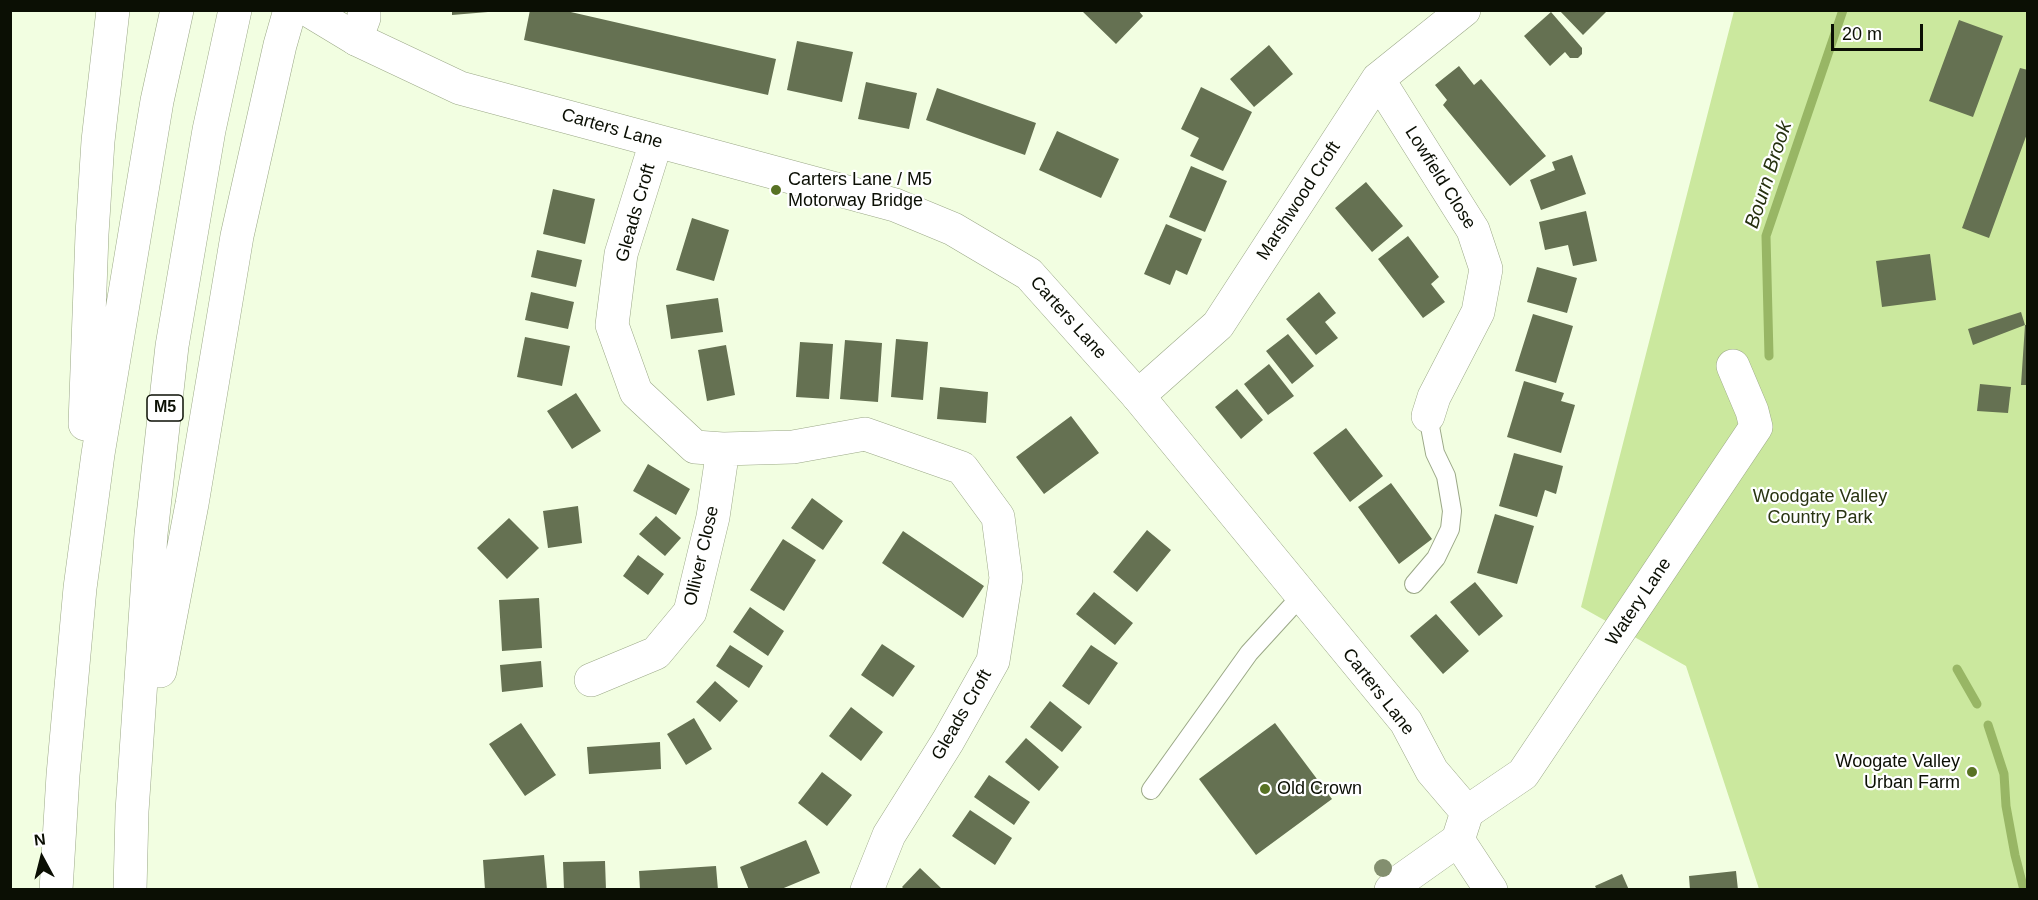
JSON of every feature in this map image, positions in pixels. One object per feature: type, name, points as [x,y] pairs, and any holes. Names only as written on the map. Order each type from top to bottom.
[{"type":"main road","points":[[80,588],[92,234],[98,141],[114,10]]},
{"type":"main road","points":[[56,890],[63,776],[80,588],[98,454],[157,101],[177,10]]},
{"type":"main road","name":"M5","points":[[130,890],[132,811],[152,534],[172,346],[209,130],[235,10]]},
{"type":"main road","points":[[132,811],[192,504],[237,236],[290,10]]},
{"type":"main road","name":"Carters Lane","points":[[308,10],[352,26],[460,88],[895,205],[954,229],[1029,274],[1138,396],[1406,722],[1463,826],[1491,890]]},
{"type":"main road","name":"Marshwood Croft","points":[[1138,396],[1218,326],[1378,79],[1464,10]]},
{"type":"main road","name":"Lowfield Close","points":[[1378,79],[1473,230],[1486,269],[1478,312],[1434,397],[1428,416]]},
{"type":"main road","name":"Gleads Croft","points":[[656,142],[621,254],[612,325],[636,392],[695,447],[723,449],[794,447],[865,434],[962,468],[998,517],[1006,578],[993,661],[948,741],[889,835],[867,890]]},
{"type":"main road","name":"Watery Lane","points":[[1463,826],[1523,774],[1756,427],[1752,411],[1733,366]]},
{"type":"main road","name":"Olliver Close","points":[[591,680],[656,654],[690,612],[713,517],[723,449]]},
{"type":"main road","points":[[1391,890],[1463,826]]},
{"type":"lane","points":[[1414,584],[1436,558],[1450,529],[1452,511],[1446,476],[1435,453],[1428,416]]},
{"type":"lane","points":[[1151,790],[1249,653],[1301,596]]},
{"type":"green space","name":"Woodgate Valley Country Park","points":[[1734,11],[2027,11],[2027,889],[1759,889],[1686,666],[1581,607]]},
{"type":"building","points":[[452,10],[488,10],[488,12],[452,15]]},
{"type":"building","points":[[530,10],[562,10],[776,59],[768,95],[524,40]]},
{"type":"building","points":[[1081,10],[1138,10],[1143,16],[1116,44]]},
{"type":"building","points":[[1559,10],[1608,10],[1583,35]]},
{"type":"building","points":[[1551,12],[1582,48],[1582,54],[1578,58],[1570,58],[1565,52],[1550,66],[1524,36]]},
{"type":"building","points":[[1959,20],[2003,36],[1973,117],[1929,101]]},
{"type":"building","points":[[797,41],[853,52],[842,102],[787,90]]},
{"type":"building","points":[[1269,45],[1293,74],[1254,107],[1230,79]]},
{"type":"building","points":[[1459,66],[1474,85],[1481,79],[1546,156],[1510,186],[1443,105],[1447,100],[1435,85]]},
{"type":"building","points":[[2020,68],[2028,70],[2028,131],[1989,238],[1962,228]]},
{"type":"building","points":[[866,82],[917,93],[909,129],[858,119]]},
{"type":"building","points":[[1201,87],[1252,112],[1223,171],[1190,156],[1199,138],[1181,129]]},
{"type":"building","points":[[937,88],[1036,123],[1025,155],[926,120]]},
{"type":"building","points":[[1057,131],[1119,159],[1101,198],[1039,170]]},
{"type":"building","points":[[1572,155],[1586,194],[1541,210],[1530,180],[1555,170],[1552,162]]},
{"type":"building","points":[[1191,166],[1227,181],[1205,232],[1169,217]]},
{"type":"building","points":[[1366,182],[1403,226],[1372,252],[1335,208]]},
{"type":"building","points":[[553,189],[595,199],[585,244],[543,234]]},
{"type":"building","points":[[1586,211],[1597,261],[1573,266],[1568,245],[1545,250],[1539,222]]},
{"type":"building","points":[[692,218],[729,230],[714,281],[676,270]]},
{"type":"building","points":[[1166,224],[1202,239],[1187,275],[1176,270],[1170,285],[1144,274]]},
{"type":"building","points":[[1408,236],[1439,277],[1431,284],[1445,302],[1423,318],[1378,259]]},
{"type":"building","points":[[537,250],[582,260],[576,287],[531,277]]},
{"type":"building","points":[[1930,254],[1936,300],[1882,307],[1876,261]]},
{"type":"building","points":[[1537,267],[1577,278],[1567,313],[1527,302]]},
{"type":"building","points":[[531,292],[574,302],[568,329],[525,320]]},
{"type":"building","points":[[1319,292],[1336,313],[1325,322],[1338,338],[1316,355],[1286,319]]},
{"type":"building","points":[[718,298],[723,332],[671,339],[666,305]]},
{"type":"building","points":[[2021,312],[2025,325],[1973,345],[1968,329]]},
{"type":"building","points":[[1533,314],[1573,326],[1556,383],[1515,371]]},
{"type":"building","points":[[2025,325],[2028,325],[2028,385],[2021,385]]},
{"type":"building","points":[[1288,334],[1314,366],[1292,384],[1266,351]]},
{"type":"building","points":[[525,337],[570,346],[562,386],[517,377]]},
{"type":"building","points":[[896,339],[928,342],[923,400],[891,397]]},
{"type":"building","points":[[845,340],[882,343],[878,402],[840,399]]},
{"type":"building","points":[[800,342],[833,344],[829,399],[796,397]]},
{"type":"building","points":[[726,345],[735,395],[707,401],[698,350]]},
{"type":"building","points":[[1269,364],[1294,396],[1268,415],[1244,384]]},
{"type":"building","points":[[1524,381],[1564,393],[1561,401],[1575,405],[1561,453],[1507,437]]},
{"type":"building","points":[[1980,384],[2011,387],[2008,413],[1977,411]]},
{"type":"building","points":[[940,387],[988,392],[986,423],[937,419]]},
{"type":"building","points":[[1237,389],[1263,420],[1241,439],[1215,407]]},
{"type":"building","points":[[576,393],[601,431],[572,449],[547,411]]},
{"type":"building","points":[[1071,416],[1099,453],[1044,494],[1016,457]]},
{"type":"building","points":[[1346,428],[1383,476],[1350,502],[1313,453]]},
{"type":"building","points":[[1514,453],[1563,466],[1556,494],[1545,490],[1537,517],[1499,506]]},
{"type":"building","points":[[648,464],[690,489],[676,515],[633,491]]},
{"type":"building","points":[[1391,483],[1432,539],[1399,564],[1358,507]]},
{"type":"building","points":[[812,498],[843,521],[823,550],[791,528]]},
{"type":"building","points":[[578,506],[582,543],[548,548],[543,511]]},
{"type":"building","points":[[1495,514],[1534,526],[1517,584],[1477,573]]},
{"type":"building","points":[[656,516],[681,538],[665,556],[639,534]]},
{"type":"building","points":[[509,518],[539,548],[507,579],[477,548]]},
{"type":"building","points":[[1147,530],[1171,550],[1137,592],[1113,572]]},
{"type":"building","points":[[903,531],[984,586],[963,618],[882,563]]},
{"type":"building","points":[[783,539],[816,560],[784,611],[750,590]]},
{"type":"building","points":[[638,555],[664,574],[648,595],[623,576]]},
{"type":"building","points":[[1475,582],[1503,616],[1479,636],[1450,602]]},
{"type":"building","points":[[1094,592],[1133,623],[1115,645],[1076,614]]},
{"type":"building","points":[[539,598],[542,648],[502,651],[499,600]]},
{"type":"building","points":[[750,607],[784,631],[768,656],[733,632]]},
{"type":"building","points":[[1436,614],[1469,651],[1443,674],[1410,636]]},
{"type":"building","points":[[882,644],[915,666],[893,697],[861,675]]},
{"type":"building","points":[[730,645],[763,666],[749,688],[716,666]]},
{"type":"building","points":[[1091,645],[1118,663],[1089,705],[1062,686]]},
{"type":"building","points":[[541,661],[543,687],[502,692],[500,665]]},
{"type":"building","points":[[715,681],[738,701],[720,722],[696,702]]},
{"type":"building","points":[[1050,701],[1082,727],[1062,752],[1030,727]]},
{"type":"building","points":[[851,707],[883,732],[861,761],[829,736]]},
{"type":"building","points":[[694,718],[712,749],[686,765],[667,734]]},
{"type":"building","points":[[521,723],[556,775],[525,796],[489,744]]},
{"type":"building","name":"Old Crown","points":[[1275,723],[1332,799],[1256,855],[1199,779]]},
{"type":"building","points":[[1026,738],[1059,767],[1039,791],[1005,762]]},
{"type":"building","points":[[660,742],[661,769],[589,774],[587,747]]},
{"type":"building","points":[[822,772],[852,795],[827,826],[798,803]]},
{"type":"building","points":[[989,775],[1030,802],[1014,825],[974,797]]},
{"type":"building","points":[[970,810],[1012,838],[995,865],[952,836]]},
{"type":"building","points":[[806,840],[820,873],[779,890],[749,890],[740,867]]},
{"type":"building","points":[[544,855],[547,890],[485,890],[483,860]]},
{"type":"building","points":[[605,861],[606,890],[564,890],[563,862]]},
{"type":"building","points":[[716,866],[718,890],[640,890],[639,871]]},
{"type":"building","points":[[920,868],[943,890],[905,890],[902,887]]},
{"type":"building","points":[[1736,871],[1738,890],[1690,890],[1689,876]]},
{"type":"building","points":[[1622,874],[1629,890],[1597,890],[1595,886]]},
{"type":"waterway","name":"Bourn Brook","points":[[1769,356],[1766,236],[1843,10]]},
{"type":"waterway","points":[[1957,669],[1977,704]]},
{"type":"waterway","points":[[1988,725],[2004,774],[2006,806],[2024,890]]},
{"type":"place","name":"Carters Lane / M5 Motorway Bridge","points":[[776,190]]},
{"type":"place","name":"Woogate Valley Urban Farm","points":[[1972,772]]},
{"type":"place","name":"Old Crown","points":[[1265,789]]}]
